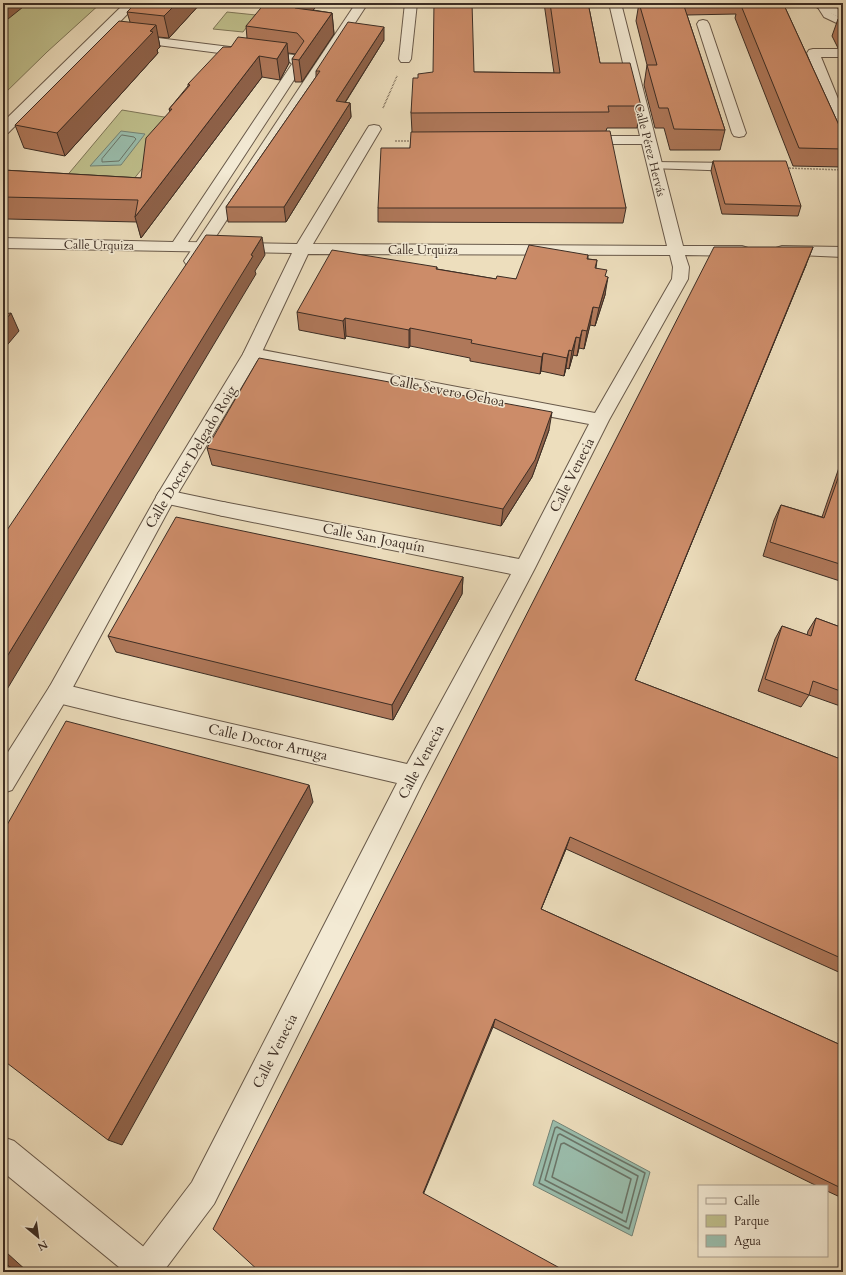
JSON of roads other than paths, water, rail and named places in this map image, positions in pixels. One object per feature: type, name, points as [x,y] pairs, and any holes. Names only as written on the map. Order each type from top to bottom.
[{"type":"street","points":[[3,130],[132,3]]},
{"type":"street","points":[[184,274],[362,3]]},
{"type":"street","points":[[405,59],[411,3]]},
{"type":"street","name":"Calle Pérez Hervás","points":[[615,3],[654,166],[676,250]]},
{"type":"street","points":[[819,4],[843,15]]},
{"type":"street","points":[[703,24],[738,133]]},
{"type":"street","points":[[100,34],[294,59],[299,63],[177,247]]},
{"type":"street","points":[[843,53],[812,53],[843,128]]},
{"type":"street","name":"Calle Doctor Delgado Roig","points":[[3,782],[58,693],[166,497],[252,354],[302,249],[374,129]]},
{"type":"street","points":[[569,140],[648,140]]},
{"type":"street","name":"Calle Urquiza","points":[[3,243],[302,249],[843,252]]},
{"type":"street","name":"Calle Venecia","points":[[146,1271],[203,1193],[413,776],[525,568],[600,420],[680,279],[682,267],[676,250]]},
{"type":"street","name":"Calle Severo Ochoa","points":[[252,354],[600,420]]},
{"type":"street","name":"Calle San Joaquín","points":[[166,497],[525,568]]},
{"type":"street","name":"Calle Doctor Arruga","points":[[58,693],[413,776]]},
{"type":"street","points":[[3,1152],[146,1271]]},
{"type":"lane","points":[[819,4],[827,15],[843,23]]},
{"type":"lane","points":[[654,166],[750,167]]},
{"type":"water","points":[[121,131],[145,134],[121,165],[90,166]]},
{"type":"water","points":[[553,1120],[650,1172],[632,1236],[533,1185]]}]
